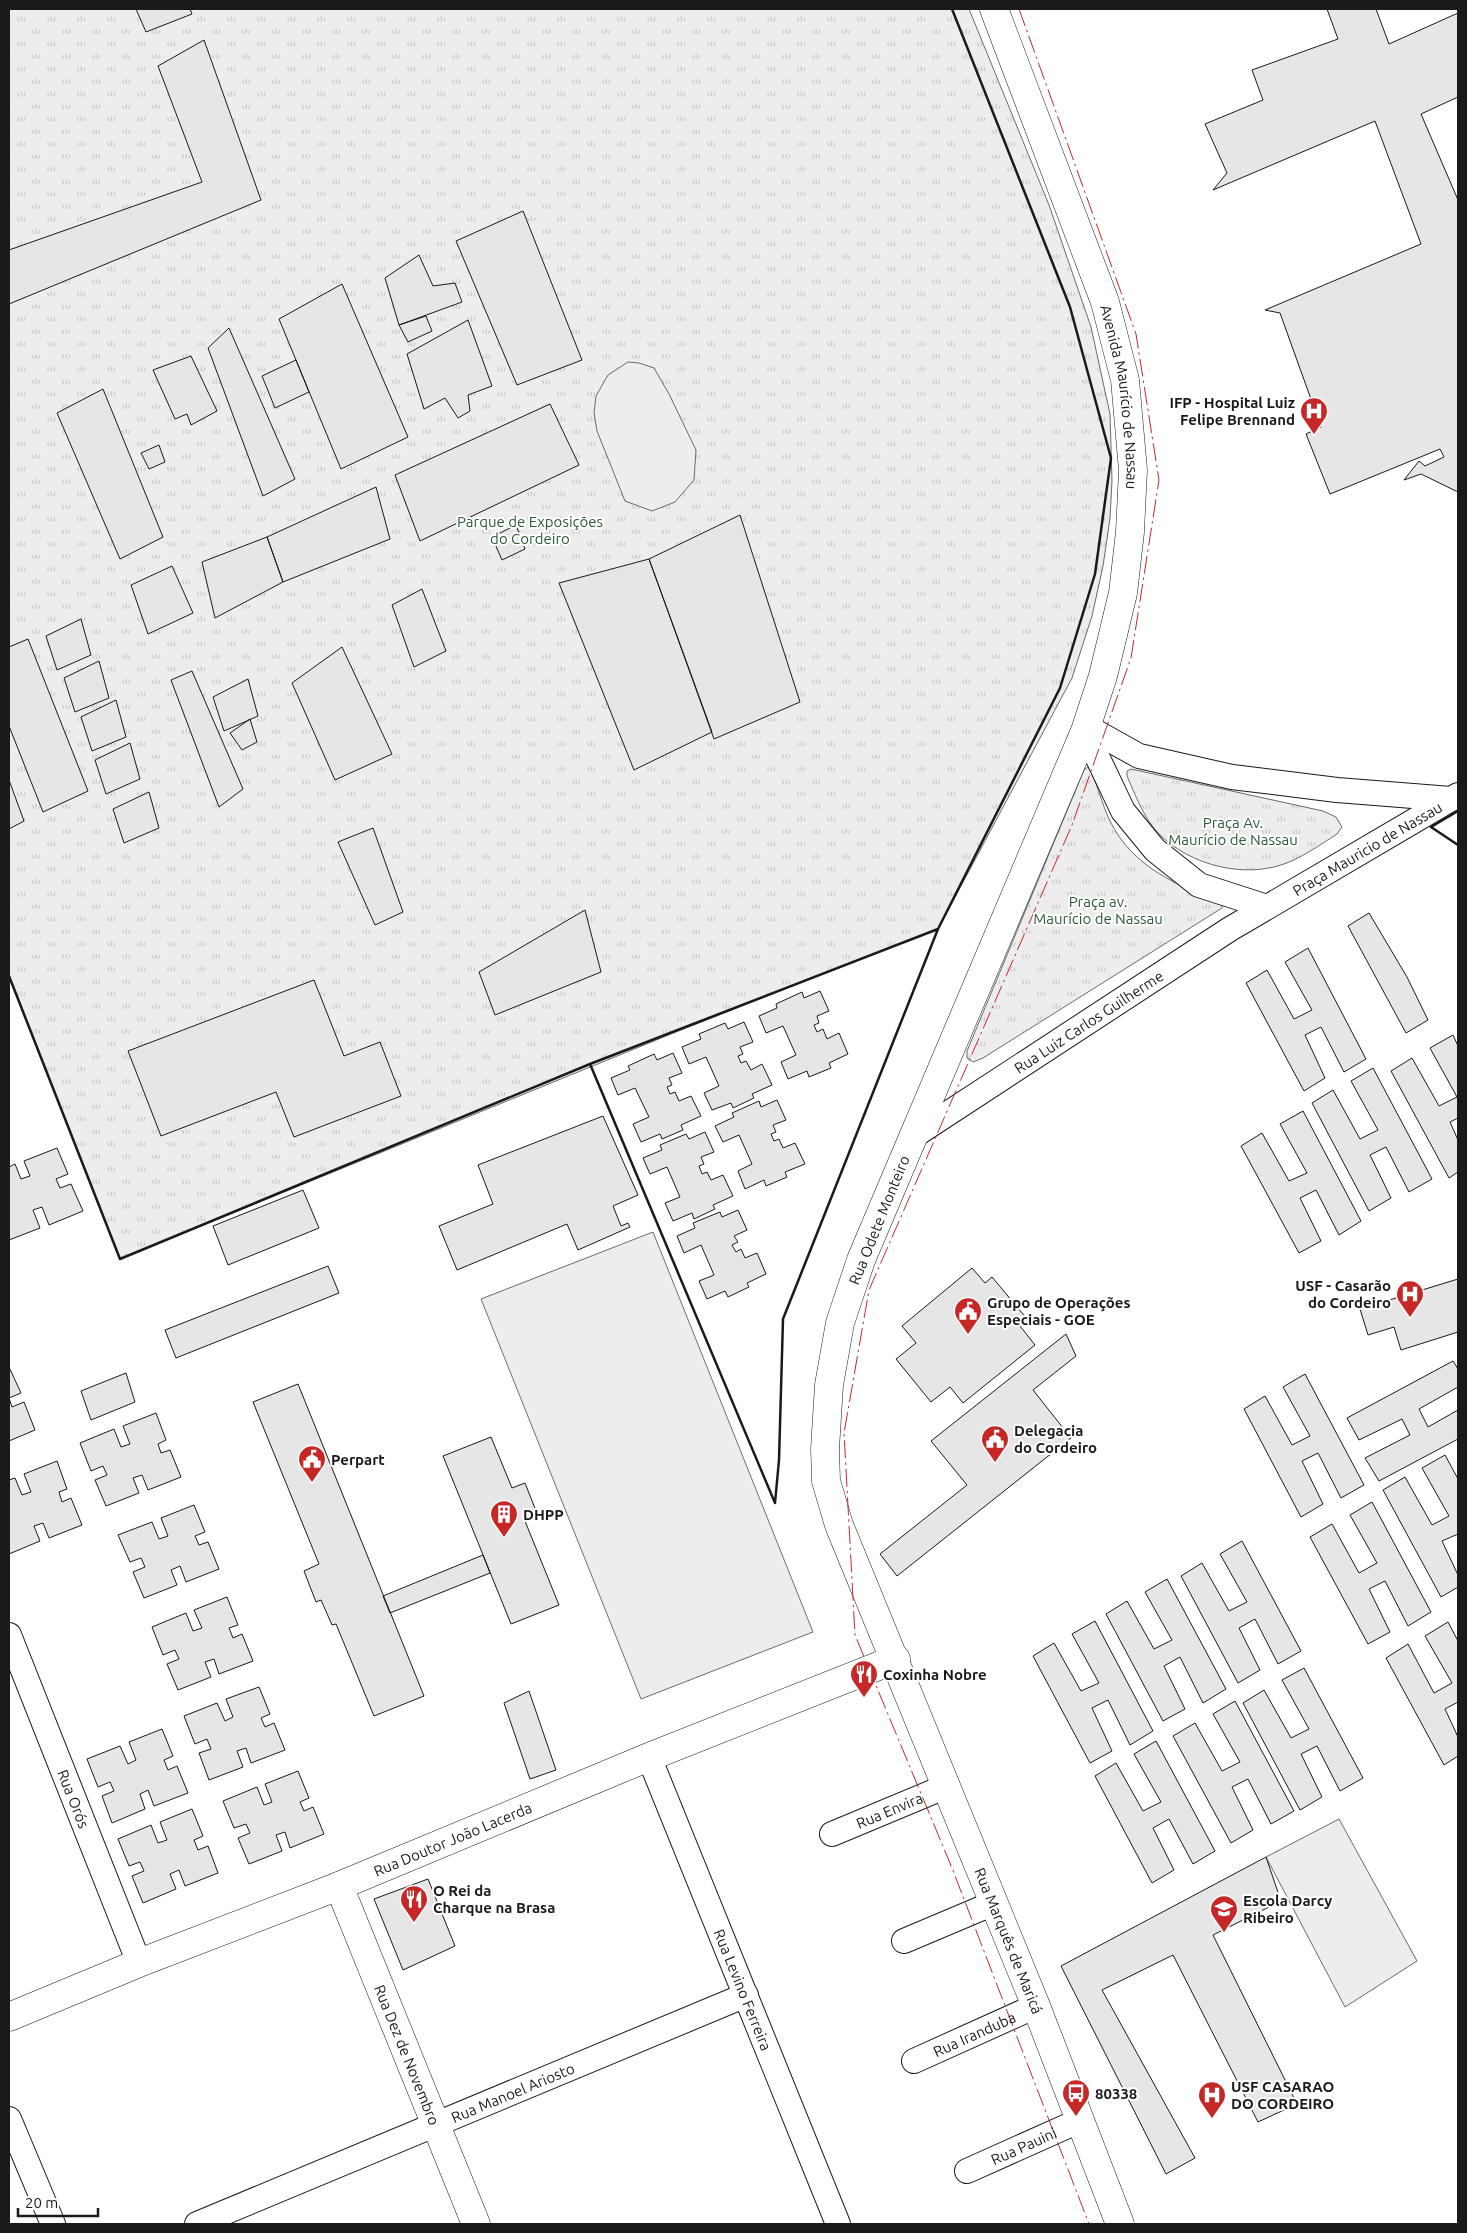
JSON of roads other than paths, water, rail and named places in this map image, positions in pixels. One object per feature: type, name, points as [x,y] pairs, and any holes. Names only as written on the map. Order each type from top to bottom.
[{"type":"main road","name":"Avenida Maurício de Nassau","points":[[994,9],[1105,302],[1124,380],[1133,470],[1130,532],[1123,593],[1103,676],[1086,729],[1058,796]]},
{"type":"main road","name":"Rua Odete Monteiro","points":[[896,1659],[839,1525],[826,1482],[824,1449],[828,1385],[840,1323],[861,1260],[1058,796]]},
{"type":"main road","name":"Rua Doutor João Lacerda","points":[[9,2016],[139,1963],[339,1886],[649,1757],[896,1659]]},
{"type":"main road","name":"Rua Marquês de Maricá","points":[[896,1659],[1036,2006],[1118,2224]]},
{"type":"main road","name":"Rua Dez de Novembro","points":[[339,1886],[476,2224]]},
{"type":"street","name":"Praça Mauricio de Nassau","points":[[1086,729],[1139,756],[1232,777],[1337,790],[1455,797]]},
{"type":"street","points":[[1086,729],[1123,811],[1155,850],[1199,885],[1267,906]]},
{"type":"street","name":"Praça Mauricio de Nassau","points":[[1267,906],[1455,797]]},
{"type":"street","name":"Rua Luiz Carlos Guilherme","points":[[912,1137],[1267,906]]},
{"type":"street","name":"Rua Orós","points":[[9,1635],[139,1963]]},
{"type":"street","name":"Rua Levino Ferreira","points":[[649,1757],[838,2224]]},
{"type":"street","name":"Rua Envira","points":[[832,1834],[947,1786]]},
{"type":"street","points":[[904,1941],[994,1903]]},
{"type":"street","name":"Rua Manoel Ariosto","points":[[197,2224],[436,2126],[746,1995]]},
{"type":"street","name":"Rua Iranduba","points":[[914,2061],[1036,2006]]},
{"type":"street","points":[[9,2119],[54,2224]]},
{"type":"street","name":"Rua Pauini","points":[[967,2172],[1080,2120]]},
{"type":"place","name":"IFP - Hospital Luiz Felipe Brennand","points":[[1314,435]]},
{"type":"place","name":"USF - Casarão do Cordeiro","points":[[1410,1318]]},
{"type":"place","name":"Grupo de Operações Especiais - GOE","points":[[968,1335]]},
{"type":"place","name":"Delegacia do Cordeiro","points":[[995,1463]]},
{"type":"place","name":"Perpart","points":[[312,1483]]},
{"type":"place","name":"DHPP","points":[[504,1538]]},
{"type":"place","name":"Coxinha Nobre","points":[[864,1698]]},
{"type":"place","name":"O Rei da Charque na Brasa","points":[[414,1923]]},
{"type":"place","name":"Escola Darcy Ribeiro","points":[[1224,1933]]},
{"type":"place","name":"80338","points":[[1076,2117]]},
{"type":"place","name":"USF CASARAO DO CORDEIRO","points":[[1212,2119]]},
{"type":"park label","name":"Parque de Exposições do Cordeiro","points":[[530,530]]},
{"type":"park label","name":"Praça Av. Maurício de Nassau","points":[[1233,830]]},
{"type":"park label","name":"Praça av. Maurício de Nassau","points":[[1098,910]]}]
